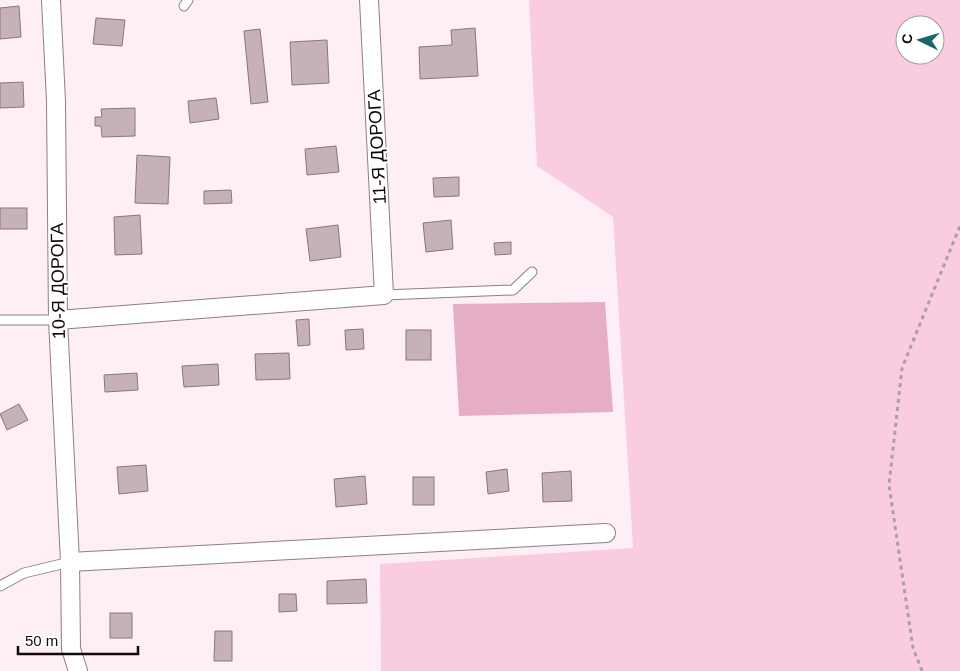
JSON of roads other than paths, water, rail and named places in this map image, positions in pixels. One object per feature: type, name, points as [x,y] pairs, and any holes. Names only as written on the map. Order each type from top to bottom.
[{"type":"street","name":"10-Я ДОРОГА","points":[[51,0],[56,101],[58,320],[70,562],[71,649],[78,671]]},
{"type":"street","name":"11-Я ДОРОГА","points":[[369,0],[384,295]]},
{"type":"street","points":[[58,320],[384,295]]},
{"type":"street","points":[[70,562],[606,533]]},
{"type":"lane","points":[[384,295],[513,290],[532,272]]},
{"type":"lane","points":[[0,320],[58,320]]},
{"type":"lane","points":[[0,586],[24,574],[70,562]]}]
